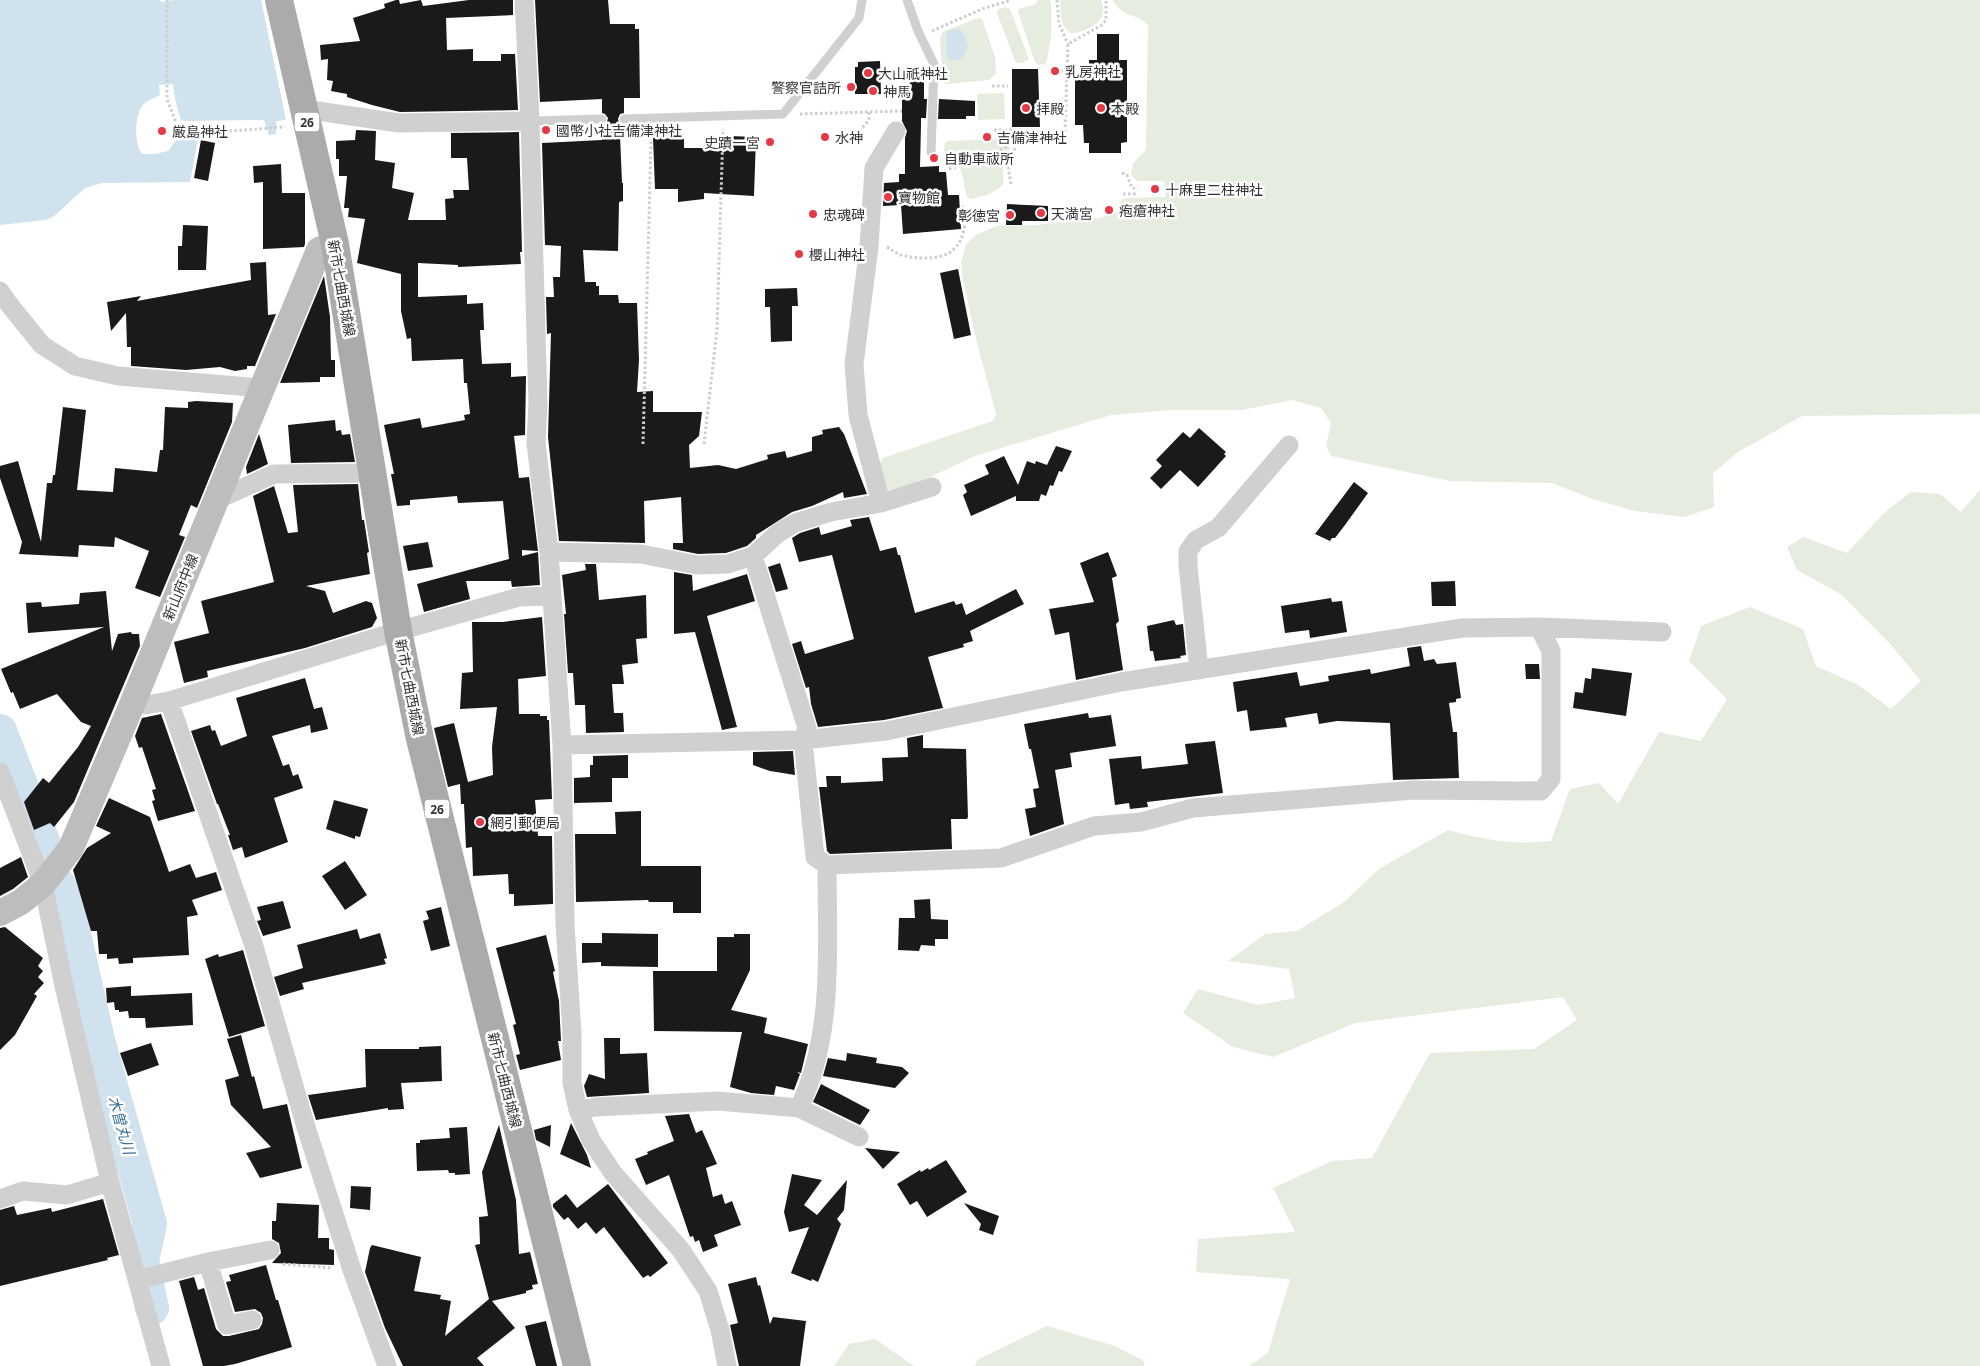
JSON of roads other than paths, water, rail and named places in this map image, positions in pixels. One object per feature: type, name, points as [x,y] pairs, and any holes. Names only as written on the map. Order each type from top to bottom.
[{"type":"main road","name":"新市七曲西城線","points":[[279,0],[335,244],[398,631],[420,739],[577,1366]]},
{"type":"main road","name":"新山府中線","points":[[0,912],[21,902],[43,884],[71,848],[319,250],[335,244]]},
{"type":"street","points":[[524,0],[530,121],[538,404],[536,443],[549,552],[562,745],[565,924],[572,1033],[572,1084],[578,1110],[591,1140],[613,1174],[682,1250],[708,1291],[720,1330],[727,1366]]},
{"type":"street","points":[[304,109],[400,123],[530,121]]},
{"type":"street","points":[[881,503],[858,415],[854,364],[870,232],[874,168],[896,131]]},
{"type":"street","points":[[0,291],[8,304],[42,345],[75,366],[118,376],[261,388]]},
{"type":"street","points":[[1199,670],[1188,551],[1196,540],[1218,528],[1289,445]]},
{"type":"street","points":[[218,495],[225,496],[274,474],[373,474]]},
{"type":"street","points":[[549,552],[641,554],[697,565],[728,564],[754,556],[778,533],[795,523],[831,512],[881,503],[932,486]]},
{"type":"street","points":[[754,556],[807,728],[803,740],[815,857],[827,865],[1001,858],[1094,826],[1141,822],[1192,808],[1414,790],[1541,791],[1551,779],[1551,651],[1539,628]]},
{"type":"street","points":[[133,702],[145,705],[169,701],[398,631],[519,597],[551,596]]},
{"type":"street","points":[[562,745],[803,740],[886,732],[1121,682],[1462,628],[1539,628],[1662,632]]},
{"type":"street","points":[[169,701],[253,943],[305,1124],[352,1270],[388,1366]]},
{"type":"street","points":[[0,772],[43,884],[64,986],[110,1182],[161,1366]]},
{"type":"street","points":[[799,1108],[808,1089],[825,1019],[827,984],[827,865]]},
{"type":"street","points":[[578,1110],[606,1106],[718,1101],[799,1108],[859,1137]]},
{"type":"street","points":[[0,1198],[23,1191],[67,1195],[110,1182]]},
{"type":"street","points":[[137,1280],[261,1251]]},
{"type":"street","points":[[208,1262],[227,1325],[252,1320]]},
{"type":"lane","points":[[624,118],[783,114],[859,18],[862,0]]},
{"type":"lane","points":[[908,0],[921,36],[934,64],[931,152]]},
{"type":"lane","points":[[530,121],[602,119]]},
{"type":"water","points":[[0,0],[160,0],[161,2],[174,0],[261,0],[286,120],[276,121],[276,134],[269,135],[264,120],[181,120],[173,84],[159,85],[160,95],[145,103],[138,116],[136,137],[139,149],[142,154],[155,154],[168,151],[179,136],[198,139],[190,182],[102,183],[85,188],[53,217],[45,220],[0,225]]},
{"type":"water","points":[[957,29],[963,32],[968,46],[963,58],[952,61],[946,56],[946,35],[949,31]]},
{"type":"waterway","name":"木曽丸川","points":[[0,731],[48,854]]},
{"type":"waterway","name":"木曽丸川","points":[[59,885],[68,908],[99,1044],[150,1224],[142,1261],[152,1308]]},
{"type":"place","name":"乳房神社","points":[[1055,71]]},
{"type":"place","name":"大山祇神社","points":[[868,73]]},
{"type":"place","name":"警察官詰所","points":[[851,87]]},
{"type":"place","name":"神馬","points":[[873,91]]},
{"type":"place","name":"拝殿","points":[[1026,108]]},
{"type":"place","name":"本殿","points":[[1101,108]]},
{"type":"place","name":"國幣小社吉備津神社","points":[[546,130]]},
{"type":"place","name":"厳島神社","points":[[162,131]]},
{"type":"place","name":"水神","points":[[825,137]]},
{"type":"place","name":"吉備津神社","points":[[987,137]]},
{"type":"place","name":"史蹟一宮","points":[[770,142]]},
{"type":"place","name":"自動車祓所","points":[[934,158]]},
{"type":"place","name":"十麻里二柱神社","points":[[1155,189]]},
{"type":"place","name":"寶物館","points":[[888,197]]},
{"type":"place","name":"疱瘡神社","points":[[1109,210]]},
{"type":"place","name":"天満宮","points":[[1041,213]]},
{"type":"place","name":"忠魂碑","points":[[813,214]]},
{"type":"place","name":"彰徳宮","points":[[1010,215]]},
{"type":"place","name":"櫻山神社","points":[[799,254]]},
{"type":"place","name":"網引郵便局","points":[[480,822]]}]
